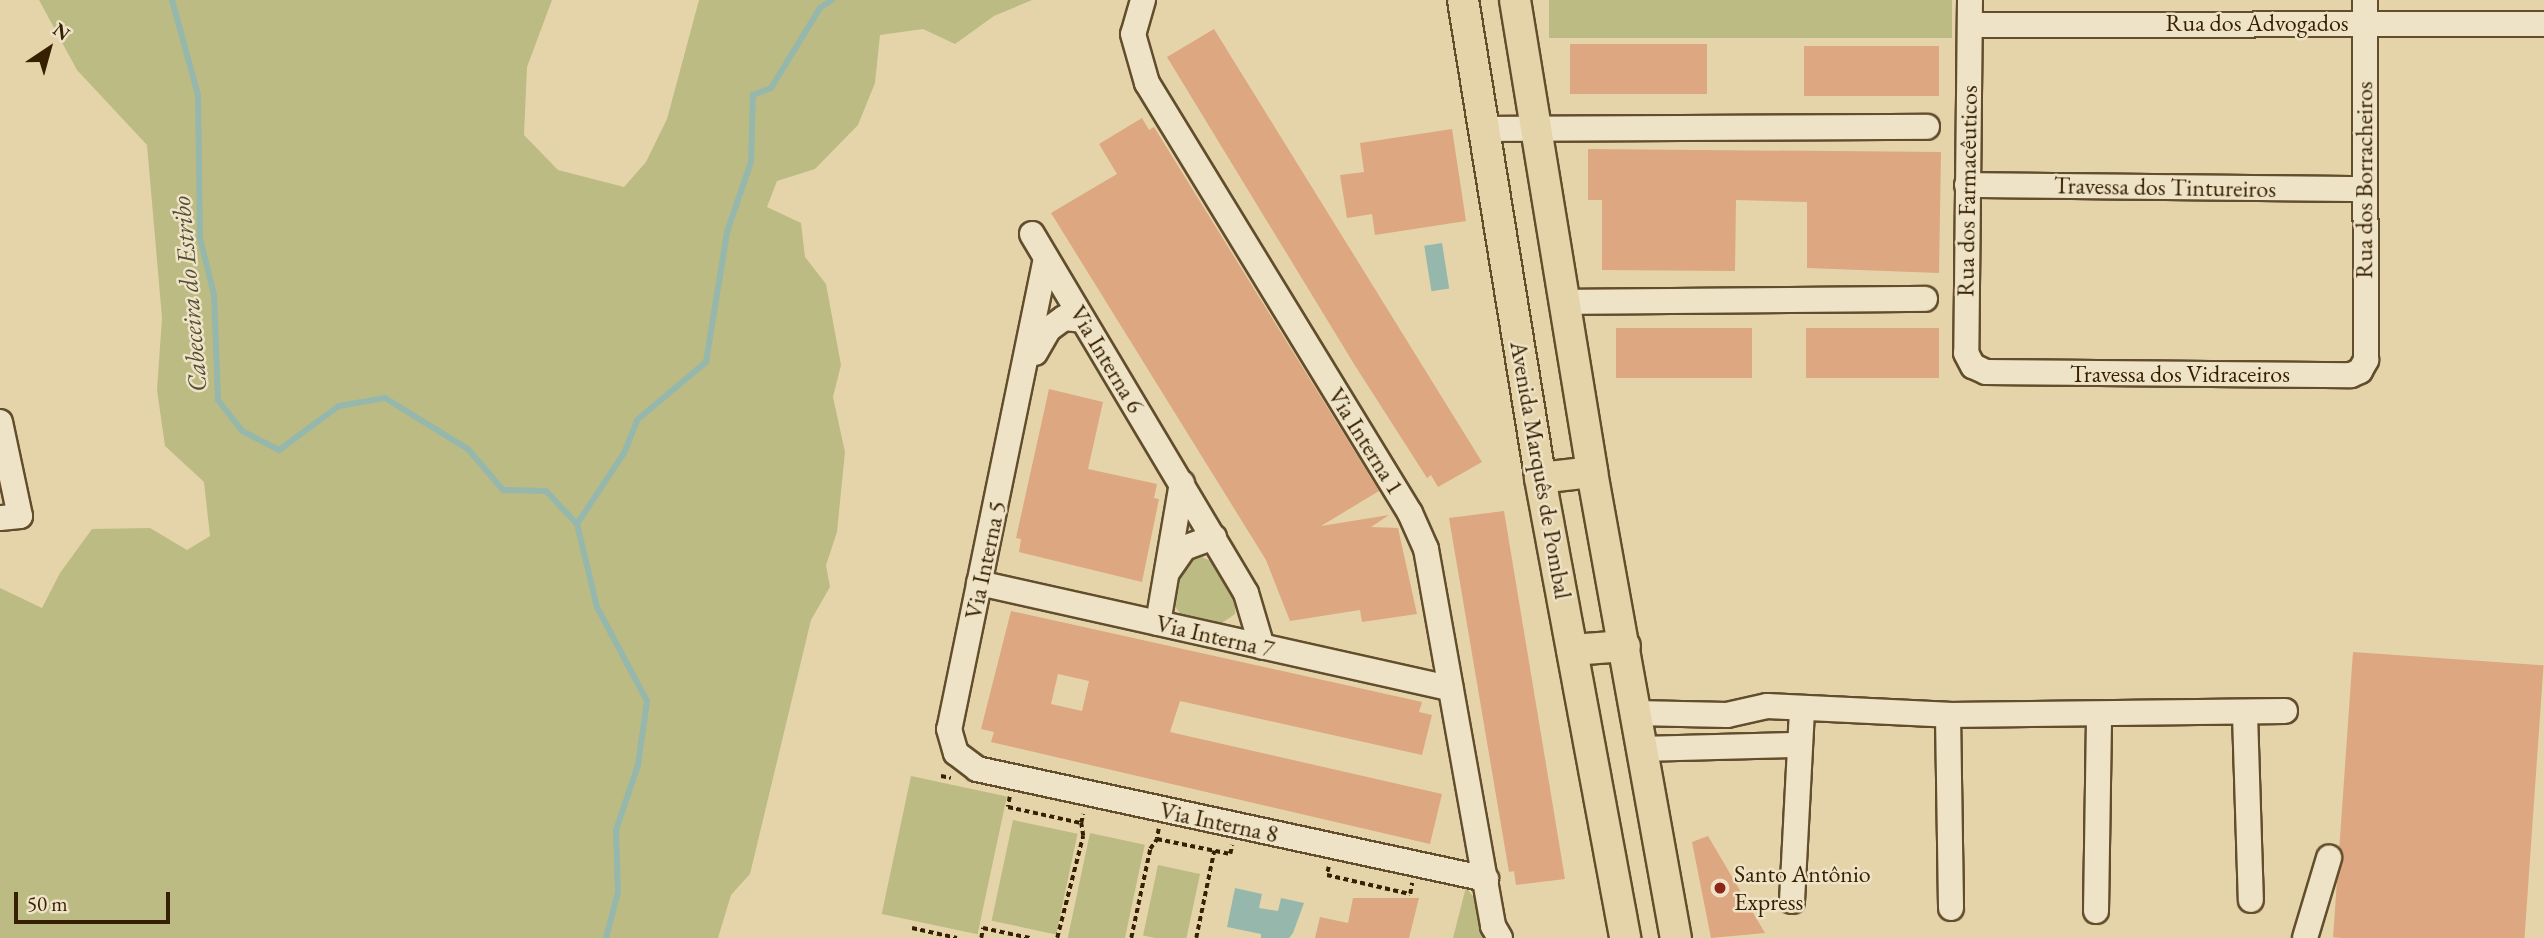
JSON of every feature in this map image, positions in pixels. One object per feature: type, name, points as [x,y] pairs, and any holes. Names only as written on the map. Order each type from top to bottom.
[{"type":"main road","name":"Avenida Marquês de Pombal","points":[[1463,0],[1486,129],[1540,478],[1625,938]]},
{"type":"main road","name":"Avenida Marquês de Pombal","points":[[1515,0],[1592,472],[1676,938]]},
{"type":"main road","points":[[1540,478],[1592,472]]},
{"type":"main road","points":[[1572,650],[1625,646]]},
{"type":"street","name":"Via Interna 1","points":[[1143,0],[1133,34],[1147,83],[1410,513],[1426,549],[1494,934]]},
{"type":"street","name":"Rua dos Advogados","points":[[1970,12],[2365,11],[2537,16]]},
{"type":"street","name":"Rua dos Borracheiros","points":[[2365,11],[2363,189],[2366,360]]},
{"type":"street","name":"Rua dos Farmacêuticos","points":[[1970,12],[1966,353],[1973,366],[1986,372]]},
{"type":"street","points":[[1486,129],[1927,127]]},
{"type":"street","name":"Travessa dos Tintureiros","points":[[1967,185],[2363,189]]},
{"type":"street","name":"Via Interna 6","points":[[1032,234],[1246,593],[1262,647]]},
{"type":"street","name":"Via Interna 5","points":[[956,753],[949,729],[1027,365],[1046,258]]},
{"type":"street","points":[[1565,302],[1925,299]]},
{"type":"street","name":"Via Interna 5","points":[[1027,365],[1049,329],[1064,318],[1082,320]]},
{"type":"street","name":"Travessa dos Vidraceiros","points":[[1986,372],[2351,375],[2360,371],[2366,360]]},
{"type":"street","points":[[0,422],[10,517]]},
{"type":"street","points":[[1158,623],[1182,483]]},
{"type":"street","points":[[1166,575],[1184,548],[1214,537]]},
{"type":"street","name":"Via Interna 7","points":[[979,583],[1450,688]]},
{"type":"street","points":[[1636,713],[1727,715],[1767,706],[1948,715],[2245,714],[2285,711]]},
{"type":"street","points":[[1792,901],[1802,708]]},
{"type":"street","points":[[2245,714],[2251,900]]},
{"type":"street","points":[[1948,715],[1951,908]]},
{"type":"street","points":[[2096,911],[2099,715]]},
{"type":"street","points":[[1643,749],[1800,745]]},
{"type":"street","name":"Via Interna 8","points":[[956,753],[977,769],[1486,879]]},
{"type":"street","points":[[2305,938],[2329,858]]},
{"type":"path","points":[[1057,938],[1083,836],[1081,823]]},
{"type":"path","points":[[1131,938],[1150,849],[1157,839]]},
{"type":"path","points":[[1196,938],[1214,850]]},
{"type":"path","points":[[912,928],[957,938]]},
{"type":"path","points":[[981,938],[983,928],[1030,938]]},
{"type":"shaded area","points":[[39,0],[552,0],[527,67],[524,135],[558,170],[624,187],[646,162],[667,119],[699,0],[1032,0],[994,16],[955,44],[923,29],[880,35],[875,83],[858,125],[815,169],[777,181],[767,207],[801,223],[805,257],[826,284],[841,365],[833,397],[845,452],[837,532],[826,565],[830,587],[811,620],[750,874],[731,895],[718,938],[0,938],[0,588],[42,608],[60,573],[92,529],[150,528],[187,550],[210,536],[204,482],[165,446],[157,390],[162,318],[147,145],[77,70]]},
{"type":"shaded area","points":[[1549,0],[1952,0],[1952,38],[1549,38]]},
{"type":"shaded area","points":[[1200,556],[1213,562],[1236,601],[1235,614],[1219,625],[1184,618],[1175,607],[1181,566]]},
{"type":"shaded area","points":[[911,776],[1007,796],[978,934],[882,914]]},
{"type":"shaded area","points":[[1013,820],[1078,834],[1056,934],[992,921]]},
{"type":"shaded area","points":[[1090,833],[1145,845],[1125,938],[1068,938]]},
{"type":"shaded area","points":[[1158,865],[1200,874],[1186,938],[1143,935]]},
{"type":"shaded area","points":[[1466,887],[1477,902],[1483,938],[1453,938]]},
{"type":"water","points":[[1442,243],[1449,288],[1431,291],[1424,246]]},
{"type":"water","points":[[1235,888],[1262,894],[1259,908],[1278,911],[1281,898],[1304,903],[1289,938],[1261,938],[1261,934],[1227,927]]},
{"type":"building","points":[[1214,29],[1482,462],[1438,487],[1431,475],[1427,478],[1354,364],[1167,57]]},
{"type":"building","points":[[1570,44],[1707,44],[1707,94],[1570,94]]},
{"type":"building","points":[[1804,46],[1939,46],[1939,96],[1804,96]]},
{"type":"building","points":[[1142,118],[1149,130],[1154,127],[1379,491],[1321,526],[1389,515],[1371,527],[1398,528],[1417,614],[1362,622],[1360,610],[1290,621],[1266,560],[1051,213],[1117,174],[1099,144]]},
{"type":"building","points":[[1452,129],[1466,221],[1375,235],[1372,214],[1347,218],[1340,175],[1364,172],[1360,143]]},
{"type":"building","points":[[1588,149],[1941,152],[1939,273],[1807,268],[1807,202],[1736,200],[1735,271],[1602,270],[1602,200],[1588,200]]},
{"type":"building","points":[[1616,328],[1752,328],[1752,378],[1616,378]]},
{"type":"building","points":[[1806,328],[1939,328],[1939,378],[1806,378]]},
{"type":"building","points":[[1049,389],[1103,402],[1088,469],[1157,484],[1154,498],[1159,499],[1142,582],[1019,552],[1021,539],[1016,538]]},
{"type":"building","points":[[1504,511],[1565,879],[1516,885],[1514,871],[1509,872],[1449,518]]},
{"type":"building","points":[[1011,611],[1422,702],[1419,712],[1432,715],[1422,755],[1180,701],[1170,732],[1442,794],[1430,844],[991,742],[994,732],[981,729]],"holes":[[[1058,674],[1089,681],[1082,711],[1051,704]]]},
{"type":"building","points":[[2353,652],[2544,665],[2524,938],[2333,937]]},
{"type":"building","name":"Santo Antônio Express","points":[[1708,836],[1765,933],[1711,938],[1692,842]]},
{"type":"building","points":[[1353,898],[1419,898],[1409,938],[1315,938],[1320,917],[1348,923]]},
{"type":"waterway","name":"Cabeceira do Estribo","points":[[172,0],[198,95],[200,238],[214,295],[218,400],[242,431],[279,450],[339,406],[385,398],[468,449],[503,490],[546,491],[577,524],[597,607],[647,701],[638,765],[616,830],[618,892],[606,938]]},
{"type":"waterway","name":"Cabeceira do Estribo","points":[[577,524],[624,453],[637,420],[706,362],[727,232],[751,162],[753,95],[771,88],[820,8],[832,0]]},
{"type":"place","name":"Santo Antônio Express","points":[[1720,888]]}]
